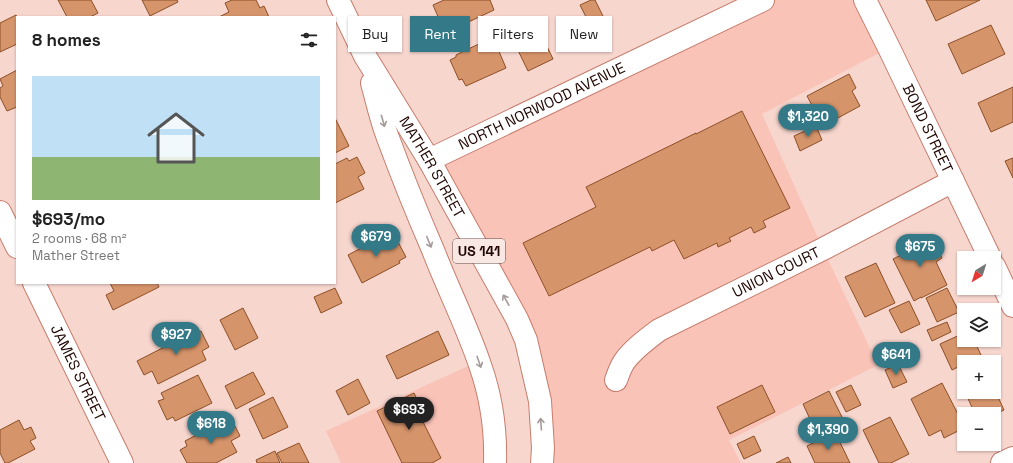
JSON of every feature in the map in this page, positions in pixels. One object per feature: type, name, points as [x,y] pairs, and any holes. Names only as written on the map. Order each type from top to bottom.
[{"type":"street","name":"MATHER STREET","points":[[338,0],[365,56],[429,160],[517,319],[526,340],[540,401],[543,448],[542,463]]},
{"type":"street","name":"NORTH NORWOOD AVENUE","points":[[429,160],[763,0]]},
{"type":"street","name":"BOND STREET","points":[[865,0],[987,251]]},
{"type":"street","name":"MATHER STREET","points":[[365,56],[388,136],[433,251],[472,341],[481,366],[493,419],[495,463]]},
{"type":"street","name":"UNION COURT","points":[[616,380],[623,363],[631,353],[659,330],[823,249],[953,181]]},
{"type":"street","points":[[0,212],[16,245]]},
{"type":"street","points":[[1001,281],[1013,306]]},
{"type":"street","name":"JAMES STREET","points":[[34,284],[122,463]]},
{"type":"street","points":[[1002,463],[1013,458]]},
{"type":"shaded area","points":[[763,0],[865,0],[889,48],[762,114],[823,249],[878,365],[729,440],[741,463],[542,463],[534,376],[429,160]]},
{"type":"shaded area","points":[[479,361],[495,463],[341,463],[326,431]]},
{"type":"building","points":[[58,0],[91,0],[98,13],[92,16],[66,16]]},
{"type":"building","points":[[142,0],[177,0],[178,2],[150,16]]},
{"type":"building","points":[[232,0],[256,0],[260,8],[264,6],[269,16],[221,16],[229,12],[225,3]]},
{"type":"building","points":[[444,0],[490,0],[494,10],[478,16],[478,18],[470,21],[470,16],[438,16],[433,5]]},
{"type":"building","points":[[591,0],[595,0],[603,16],[586,16],[580,5]]},
{"type":"building","points":[[926,0],[980,0],[936,21]]},
{"type":"building","points":[[16,16],[16,44],[0,52],[0,23]]},
{"type":"building","points":[[991,25],[1005,54],[962,74],[948,44]]},
{"type":"building","points":[[478,44],[478,52],[499,52],[506,68],[466,86],[462,79],[459,80],[450,60],[462,52],[470,52],[470,48]]},
{"type":"building","points":[[548,48],[553,59],[528,71],[519,52],[548,52]]},
{"type":"building","points":[[16,71],[16,107],[7,111],[0,97],[0,88],[3,86],[0,79]]},
{"type":"building","points":[[849,74],[856,88],[852,91],[860,106],[823,126],[807,96]]},
{"type":"building","points":[[1013,87],[1013,122],[991,132],[978,103]]},
{"type":"building","points":[[742,111],[790,208],[763,221],[766,227],[754,233],[751,227],[729,238],[731,241],[718,247],[717,243],[684,259],[674,240],[652,251],[650,247],[549,296],[523,243],[596,207],[586,187]]},
{"type":"building","points":[[336,120],[349,146],[336,152]]},
{"type":"building","points":[[816,126],[822,140],[800,151],[794,136]]},
{"type":"building","points":[[357,157],[365,173],[358,177],[364,189],[336,203],[336,164],[347,158],[349,161]]},
{"type":"building","points":[[1013,158],[1013,178],[1005,161]]},
{"type":"building","points":[[386,235],[391,244],[397,240],[406,257],[399,261],[400,263],[362,283],[348,255]]},
{"type":"building","points":[[914,238],[918,247],[933,240],[942,258],[936,262],[947,285],[914,301],[893,259],[903,254],[900,245]]},
{"type":"building","points":[[876,263],[895,303],[865,317],[845,277]]},
{"type":"building","points":[[110,284],[158,284],[159,287],[113,310],[106,295],[114,291]]},
{"type":"building","points":[[335,288],[342,303],[321,313],[314,297]]},
{"type":"building","points":[[947,288],[957,308],[957,313],[937,322],[926,298]]},
{"type":"building","points":[[909,301],[920,324],[901,333],[889,310]]},
{"type":"building","points":[[243,308],[258,338],[235,350],[220,320]]},
{"type":"building","points":[[947,322],[951,332],[932,341],[927,330]]},
{"type":"building","points":[[190,327],[194,334],[201,331],[209,347],[202,351],[206,360],[158,384],[152,371],[144,375],[137,361],[182,338],[179,332]]},
{"type":"building","points":[[438,331],[449,355],[397,379],[386,356]]},
{"type":"building","points":[[957,336],[957,347],[977,347],[981,355],[957,355],[957,368],[952,370],[940,344]]},
{"type":"building","points":[[898,364],[907,382],[893,388],[885,370]]},
{"type":"building","points":[[253,372],[265,394],[236,409],[225,386]]},
{"type":"building","points":[[198,375],[212,403],[175,421],[173,417],[167,420],[158,401],[164,399],[161,393]]},
{"type":"building","points":[[358,379],[370,403],[348,415],[336,391]]},
{"type":"building","points":[[942,383],[957,412],[957,432],[944,438],[941,430],[929,436],[911,399]]},
{"type":"building","points":[[762,385],[775,412],[730,434],[717,407]]},
{"type":"building","points":[[851,385],[861,405],[846,412],[836,392]]},
{"type":"building","points":[[829,391],[842,417],[815,430],[803,404]]},
{"type":"building","points":[[414,393],[426,418],[422,420],[441,458],[432,463],[402,463],[377,411]]},
{"type":"building","points":[[273,397],[288,427],[263,439],[249,409]]},
{"type":"building","points":[[968,399],[999,399],[1004,410],[1001,412],[1001,407],[972,407]]},
{"type":"building","points":[[890,417],[909,454],[891,463],[879,463],[863,430]]},
{"type":"building","points":[[19,420],[24,430],[31,427],[36,438],[30,441],[35,449],[8,463],[5,463],[0,453],[0,430]]},
{"type":"building","points":[[221,422],[226,431],[235,426],[240,436],[231,441],[237,452],[216,463],[187,463],[180,450],[187,446],[185,441]]},
{"type":"building","points":[[835,432],[850,463],[815,463],[807,446]]},
{"type":"building","points":[[754,436],[761,451],[744,459],[737,444]]},
{"type":"building","points":[[299,443],[309,463],[282,463],[277,453]]},
{"type":"building","points":[[275,451],[280,463],[257,463],[256,460]]},
{"type":"building","points":[[788,457],[791,463],[776,463]]}]
